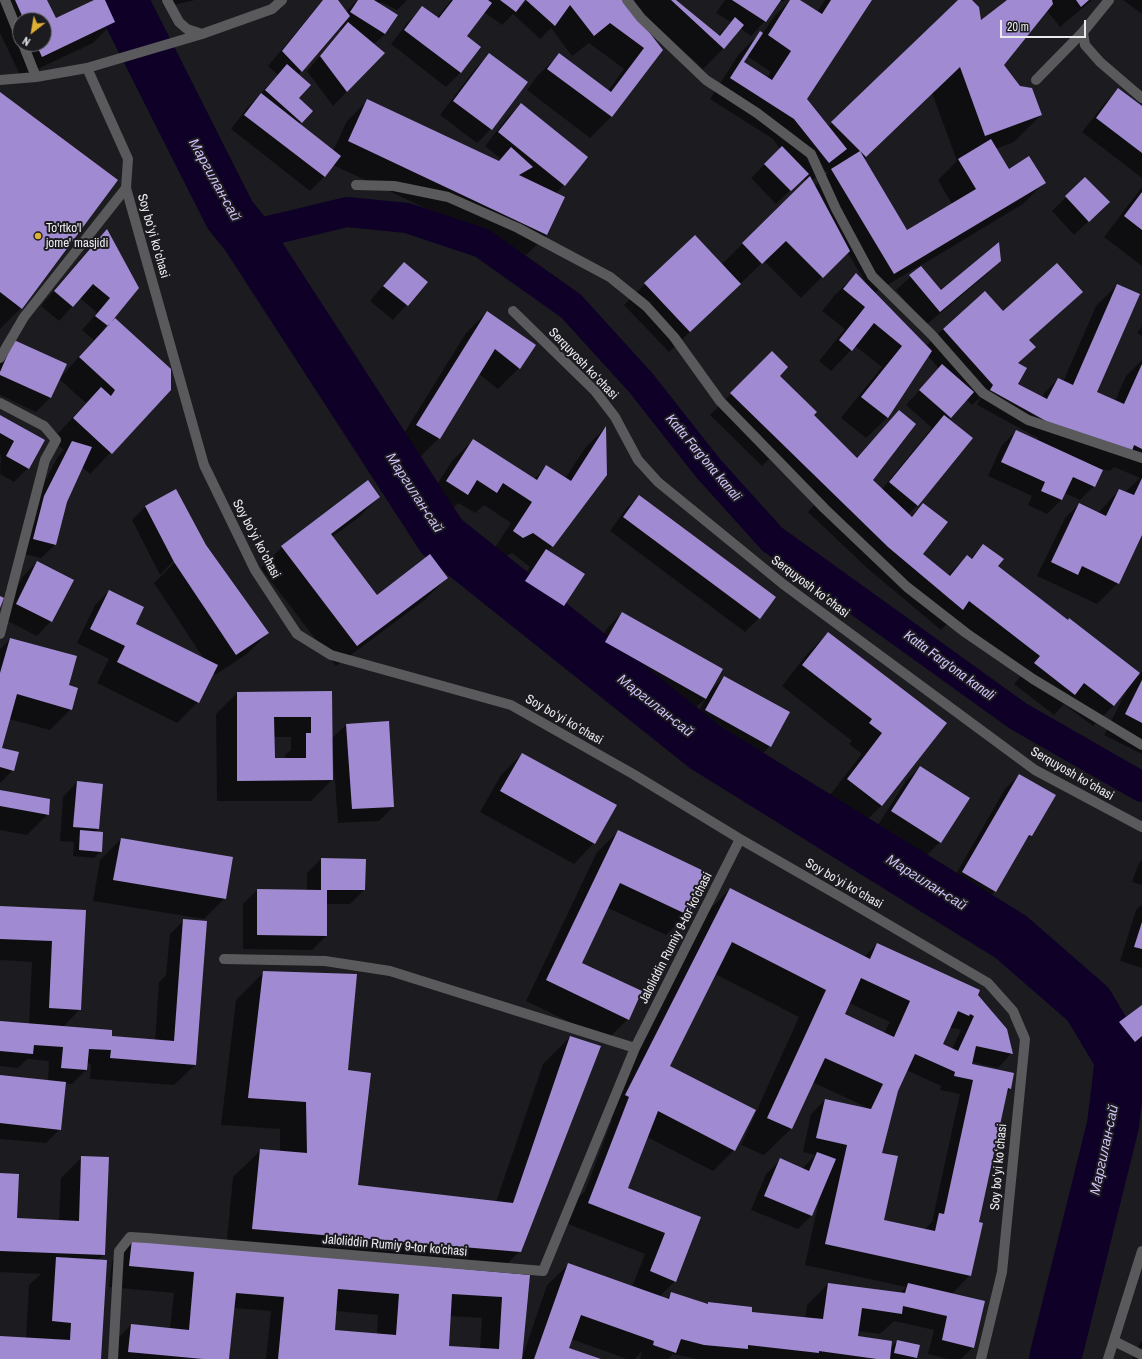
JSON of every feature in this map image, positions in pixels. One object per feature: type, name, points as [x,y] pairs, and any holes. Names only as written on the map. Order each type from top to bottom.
[{"type":"street","points":[[5,0],[12,17]]},
{"type":"street","points":[[167,0],[179,22],[187,29],[202,34]]},
{"type":"street","points":[[0,80],[36,77],[87,68],[202,34],[272,9],[282,0]]},
{"type":"street","points":[[627,0],[641,18],[706,80],[757,113],[811,154],[836,209],[872,276],[932,335],[983,392],[1028,420],[1142,458]]},
{"type":"street","points":[[1036,80],[1083,32],[1108,0]]},
{"type":"street","points":[[1083,32],[1085,45],[1100,62],[1142,98]]},
{"type":"street","points":[[26,52],[36,77]]},
{"type":"street","name":"Soy boʻyi koʻchasi","points":[[87,68],[128,159],[126,188],[204,466],[255,570],[297,634],[331,655],[511,705],[633,774],[740,839],[988,983],[1013,1011],[1025,1039],[1002,1272],[981,1359]]},
{"type":"street","points":[[356,185],[394,186],[448,197],[518,228],[610,278],[646,306],[674,337],[720,401],[825,509],[908,587],[966,633],[1033,679],[1142,745]]},
{"type":"street","points":[[0,358],[24,317],[126,188]]},
{"type":"street","name":"Serquyosh koʻchasi","points":[[513,311],[595,391],[615,417],[638,460],[664,487],[783,584],[1035,770],[1142,827]]},
{"type":"street","points":[[0,403],[44,426],[56,440],[45,460],[0,634]]},
{"type":"street","name":"Jaloliddin Rumiy 9-tor koʼchasi","points":[[113,1359],[119,1251],[130,1238],[147,1238],[543,1271],[635,1048],[740,839]]},
{"type":"street","points":[[224,959],[325,961],[390,971],[635,1048]]},
{"type":"street","points":[[1108,1359],[1142,1251]]},
{"type":"street","points":[[1114,1341],[1142,1355]]},
{"type":"building","points":[[15,0],[47,0],[56,18],[94,0],[105,0],[115,22],[42,57],[40,52],[52,52],[52,12],[20,12]]},
{"type":"building","points":[[323,0],[338,0],[350,16],[302,72],[282,51]]},
{"type":"building","points":[[358,0],[374,0],[398,15],[385,34],[350,12]]},
{"type":"building","points":[[453,0],[488,0],[492,3],[467,36],[481,47],[461,73],[404,30],[422,6],[439,18]]},
{"type":"building","points":[[500,0],[525,0],[516,12]]},
{"type":"building","points":[[526,0],[624,0],[663,50],[612,117],[547,69],[559,53],[611,92],[644,48],[610,23],[594,36],[570,5],[555,26]]},
{"type":"building","points":[[671,0],[676,0],[720,36],[735,17],[744,25],[724,49]]},
{"type":"building","points":[[732,0],[781,0],[766,22]]},
{"type":"building","points":[[790,0],[800,0],[822,14],[831,0],[872,0],[807,99],[847,149],[829,163],[794,119],[730,78],[760,31],[763,33],[744,62],[772,80],[791,51],[768,35]]},
{"type":"building","points":[[958,0],[972,0],[979,7],[981,20],[1007,0],[1052,0],[1053,4],[1004,65],[1020,86],[1032,88],[1042,115],[985,136],[960,67],[866,157],[831,122]]},
{"type":"building","points":[[1076,0],[1089,0],[1081,7]]},
{"type":"building","points":[[348,22],[385,53],[347,92],[320,56]]},
{"type":"building","points":[[489,53],[528,82],[492,130],[453,101]]},
{"type":"building","points":[[287,64],[311,85],[299,98],[313,111],[302,123],[265,90]]},
{"type":"building","points":[[1118,88],[1142,106],[1142,153],[1096,118]]},
{"type":"building","name":"To'rtko'l jome' masjidi","points":[[0,92],[118,180],[22,309],[0,292]]},
{"type":"building","points":[[261,93],[341,156],[325,177],[244,115]]},
{"type":"building","points":[[367,99],[499,161],[511,147],[533,167],[519,175],[565,197],[547,235],[348,141]]},
{"type":"building","points":[[521,103],[588,157],[565,186],[498,132]]},
{"type":"building","points":[[991,139],[1009,169],[1029,156],[1046,183],[894,274],[831,169],[860,151],[907,230],[976,189],[958,159]]},
{"type":"building","points":[[782,146],[809,174],[791,191],[764,164]]},
{"type":"building","points":[[810,176],[850,251],[823,278],[786,241],[762,264],[742,243]]},
{"type":"building","points":[[1085,177],[1110,202],[1089,222],[1065,196]]},
{"type":"building","points":[[1142,192],[1142,230],[1124,216]]},
{"type":"building","points":[[107,229],[139,288],[108,326],[95,316],[110,298],[93,284],[73,307],[54,291]]},
{"type":"building","points":[[695,235],[741,284],[690,332],[644,283]]},
{"type":"building","points":[[999,242],[1001,261],[940,312],[909,275],[921,266],[941,290]]},
{"type":"building","points":[[404,262],[428,282],[408,306],[383,286]]},
{"type":"building","points":[[1057,263],[1083,292],[1029,340],[1036,347],[1018,363],[1027,368],[1018,384],[1047,399],[1058,378],[1073,385],[1117,284],[1140,294],[1097,392],[1124,404],[1142,364],[1142,449],[1134,445],[1132,451],[1055,426],[990,390],[993,385],[943,329],[985,291],[1003,311]]},
{"type":"building","points":[[856,273],[932,351],[888,418],[861,397],[902,346],[874,323],[852,351],[839,340],[865,307],[843,289]]},
{"type":"building","points":[[487,311],[536,345],[520,369],[495,349],[440,439],[416,425]]},
{"type":"building","points":[[115,318],[171,369],[171,390],[112,454],[73,418],[101,387],[111,396],[115,390],[79,357]]},
{"type":"building","points":[[14,340],[67,364],[51,398],[0,375]]},
{"type":"building","points":[[772,351],[788,367],[780,376],[817,412],[814,415],[857,458],[899,410],[916,424],[873,480],[912,517],[923,503],[948,522],[923,554],[950,576],[967,555],[972,559],[983,544],[1004,559],[998,566],[1140,673],[1114,706],[1084,683],[1075,695],[1034,663],[1040,656],[969,601],[963,610],[888,547],[730,393]]},
{"type":"building","points":[[942,364],[974,392],[951,418],[919,390]]},
{"type":"building","points":[[0,415],[45,440],[29,469],[6,456],[14,441],[0,433]]},
{"type":"building","points":[[944,415],[973,438],[918,506],[889,482]]},
{"type":"building","points":[[606,426],[607,475],[553,547],[533,533],[523,538],[513,531],[532,502],[503,483],[497,493],[477,480],[468,495],[446,481],[473,439],[537,480],[546,465],[571,481]]},
{"type":"building","points":[[1016,430],[1103,470],[1095,487],[1073,477],[1062,500],[1041,491],[1045,482],[1001,462]]},
{"type":"building","points":[[72,441],[92,447],[67,502],[56,545],[33,539],[44,496]]},
{"type":"building","points":[[1142,478],[1142,535],[1119,584],[1082,566],[1078,575],[1051,562],[1079,503],[1106,516],[1119,489],[1134,495]]},
{"type":"building","points":[[368,480],[380,497],[331,534],[377,595],[430,554],[448,578],[357,646],[281,546]]},
{"type":"building","points":[[176,489],[206,545],[269,633],[236,655],[174,562],[145,506]]},
{"type":"building","points":[[639,495],[776,597],[760,619],[623,517]]},
{"type":"building","points":[[546,549],[585,574],[564,606],[525,581]]},
{"type":"building","points":[[37,561],[74,580],[52,622],[16,604]]},
{"type":"building","points":[[109,590],[144,607],[136,624],[218,665],[199,703],[117,662],[125,646],[90,629]]},
{"type":"building","points":[[0,596],[4,598],[0,608]]},
{"type":"building","points":[[622,612],[723,669],[706,699],[605,642]]},
{"type":"building","points":[[828,632],[947,723],[882,806],[847,779],[882,733],[869,723],[872,719],[802,665]]},
{"type":"building","points":[[10,638],[77,656],[69,685],[78,688],[72,710],[17,694],[2,748],[19,752],[14,771],[0,767],[0,673]]},
{"type":"building","points":[[724,676],[790,712],[771,747],[705,710]]},
{"type":"building","points":[[1142,680],[1142,723],[1125,714]]},
{"type":"building","points":[[332,691],[333,780],[237,781],[237,692]],"holes":[[[274,717],[311,717],[311,733],[306,733],[306,758],[275,758]]]},
{"type":"building","points":[[389,721],[394,807],[352,809],[346,724]]},
{"type":"building","points":[[522,753],[617,805],[595,844],[500,791]]},
{"type":"building","points":[[920,766],[970,798],[941,843],[891,811]]},
{"type":"building","points":[[1019,774],[1056,795],[1032,836],[1029,835],[996,892],[962,872]]},
{"type":"building","points":[[77,781],[103,784],[99,829],[73,827]]},
{"type":"building","points":[[0,790],[50,799],[49,815],[0,806]]},
{"type":"building","points":[[80,830],[103,832],[102,852],[79,850]]},
{"type":"building","points":[[618,830],[708,873],[688,915],[620,883],[582,963],[642,991],[629,1020],[546,980]]},
{"type":"building","points":[[121,838],[233,857],[226,899],[113,880]]},
{"type":"building","points":[[321,858],[366,859],[365,890],[327,890],[327,936],[257,935],[257,889],[321,890]]},
{"type":"building","points":[[730,888],[870,959],[877,943],[980,990],[978,995],[1007,1029],[1013,1054],[976,1046],[972,1064],[1014,1073],[1011,1089],[1008,1088],[979,1222],[983,1223],[971,1276],[825,1244],[847,1145],[816,1138],[825,1099],[871,1109],[883,1084],[825,1058],[792,1129],[767,1118],[826,990],[732,942],[670,1066],[756,1110],[735,1151],[658,1111],[628,1188],[701,1217],[676,1282],[650,1271],[665,1233],[588,1203],[629,1097],[625,1095]],"holes":[[[861,978],[910,1001],[894,1037],[845,1014]],[[958,1011],[969,1016],[970,1014],[974,1016],[958,1051],[943,1044]],[[915,1054],[955,1072],[954,1076],[973,1080],[944,1214],[939,1213],[935,1231],[884,1220],[898,1156],[882,1153],[898,1091]]]},
{"type":"building","points":[[0,906],[86,910],[81,1010],[49,1008],[52,941],[0,939]]},
{"type":"building","points":[[183,919],[207,921],[196,1065],[110,1058],[111,1050],[89,1049],[87,1070],[61,1068],[63,1047],[34,1045],[33,1054],[0,1051],[0,1021],[112,1030],[112,1036],[174,1041]]},
{"type":"building","points":[[1142,922],[1142,949],[1134,947]]},
{"type":"building","points":[[263,971],[357,974],[348,1070],[371,1073],[358,1185],[513,1203],[570,1036],[601,1046],[521,1252],[252,1229],[260,1149],[307,1153],[306,1102],[248,1098]]},
{"type":"building","points":[[1142,1005],[1142,1036],[1135,1042],[1119,1022]]},
{"type":"building","points":[[0,1075],[66,1082],[61,1130],[0,1123]]},
{"type":"building","points":[[817,1152],[836,1159],[812,1216],[764,1196],[780,1158],[809,1171]]},
{"type":"building","points":[[81,1156],[109,1157],[105,1255],[0,1251],[0,1173],[19,1174],[17,1218],[79,1221]]},
{"type":"building","points":[[132,1239],[530,1275],[522,1359],[278,1359],[284,1297],[236,1293],[229,1359],[203,1359],[128,1352],[131,1324],[189,1330],[194,1272],[129,1266]],"holes":[[[338,1289],[399,1294],[396,1335],[335,1330]],[[452,1294],[502,1297],[499,1349],[449,1346]]]},
{"type":"building","points":[[56,1257],[107,1260],[101,1359],[0,1359],[0,1336],[70,1340],[71,1323],[52,1321]]},
{"type":"building","points":[[568,1263],[669,1299],[671,1292],[708,1304],[708,1302],[752,1307],[752,1312],[823,1319],[828,1283],[905,1293],[908,1283],[985,1301],[974,1348],[942,1340],[947,1316],[903,1306],[902,1314],[862,1308],[858,1336],[892,1341],[890,1359],[877,1359],[819,1351],[819,1353],[748,1345],[748,1349],[704,1345],[681,1339],[676,1353],[653,1345],[654,1341],[581,1315],[569,1348],[601,1359],[534,1359]]},
{"type":"building","points":[[897,1340],[920,1345],[917,1358],[894,1353]]},
{"type":"waterway","name":"Маргилан-сай","points":[[120,0],[125,7],[230,215],[247,236],[442,537],[705,747],[1011,937],[1088,1004],[1121,1059],[1113,1125],[1055,1359]]},
{"type":"waterway","name":"Katta Farg'ona kanali","points":[[247,236],[347,212],[407,218],[482,243],[571,306],[641,383],[708,468],[772,539],[1018,716],[1142,787]]},
{"type":"place","name":"To'rtko'l jome' masjidi","points":[[38,236]]}]
